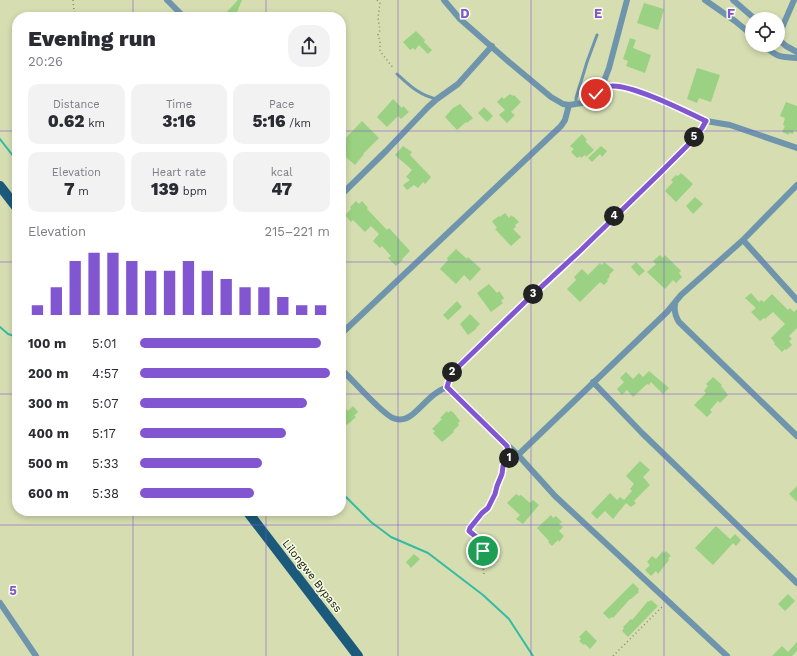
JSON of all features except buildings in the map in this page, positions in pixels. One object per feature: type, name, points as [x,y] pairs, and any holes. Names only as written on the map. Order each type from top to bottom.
[{"type":"main road","points":[[0,186],[12,202]]},
{"type":"main road","name":"Lilongwe Bypass","points":[[251,516],[358,656]]},
{"type":"street","points":[[167,0],[179,12]]},
{"type":"street","points":[[444,0],[460,19],[551,97],[563,104],[573,105],[589,100],[601,89],[609,68],[627,0]]},
{"type":"street","points":[[705,0],[745,29]]},
{"type":"street","points":[[733,0],[747,12]]},
{"type":"street","points":[[785,21],[794,0]]},
{"type":"street","points":[[785,45],[797,52]]},
{"type":"street","points":[[346,190],[437,99],[458,84],[492,46]]},
{"type":"street","points":[[772,52],[780,57],[797,58]]},
{"type":"street","points":[[601,89],[612,86],[624,87],[706,121],[730,125],[797,148]]},
{"type":"street","points":[[346,329],[560,126],[573,105]]},
{"type":"street","points":[[346,374],[383,412],[392,418],[398,419],[408,417],[434,393],[447,387],[451,374],[456,368],[659,174],[688,145],[706,121]]},
{"type":"street","points":[[518,455],[675,304],[681,295],[742,240],[797,185]]},
{"type":"street","points":[[742,240],[797,300]]},
{"type":"street","points":[[675,304],[674,310],[679,322],[797,436]]},
{"type":"street","points":[[593,382],[642,434],[797,582]]},
{"type":"street","points":[[447,387],[518,455],[555,496],[727,656]]},
{"type":"street","points":[[0,603],[36,656]]},
{"type":"lane","points":[[573,105],[597,35]]},
{"type":"lane","points":[[397,74],[414,90],[437,99]]},
{"type":"path","points":[[73,0],[74,12]]},
{"type":"path","points":[[377,0],[380,4],[378,18],[380,30],[378,34],[380,52],[397,74]]},
{"type":"path","points":[[484,574],[482,545],[476,536],[469,531],[482,513],[488,508],[495,494],[502,474],[503,466],[509,458],[507,446]]},
{"type":"path","points":[[613,656],[668,600]]},
{"type":"waterway","points":[[0,139],[12,155]]},
{"type":"waterway","points":[[0,327],[12,335]]},
{"type":"waterway","points":[[346,497],[371,522],[391,537],[428,553],[483,595],[509,619],[533,656]]},
{"type":"route","points":[[483,551],[480,540],[469,531],[482,513],[488,508],[495,494],[502,474],[503,466],[509,458],[509,454],[507,446],[447,387],[451,374],[659,174],[688,145],[706,121],[624,87],[606,87],[601,89],[596,94]]}]
